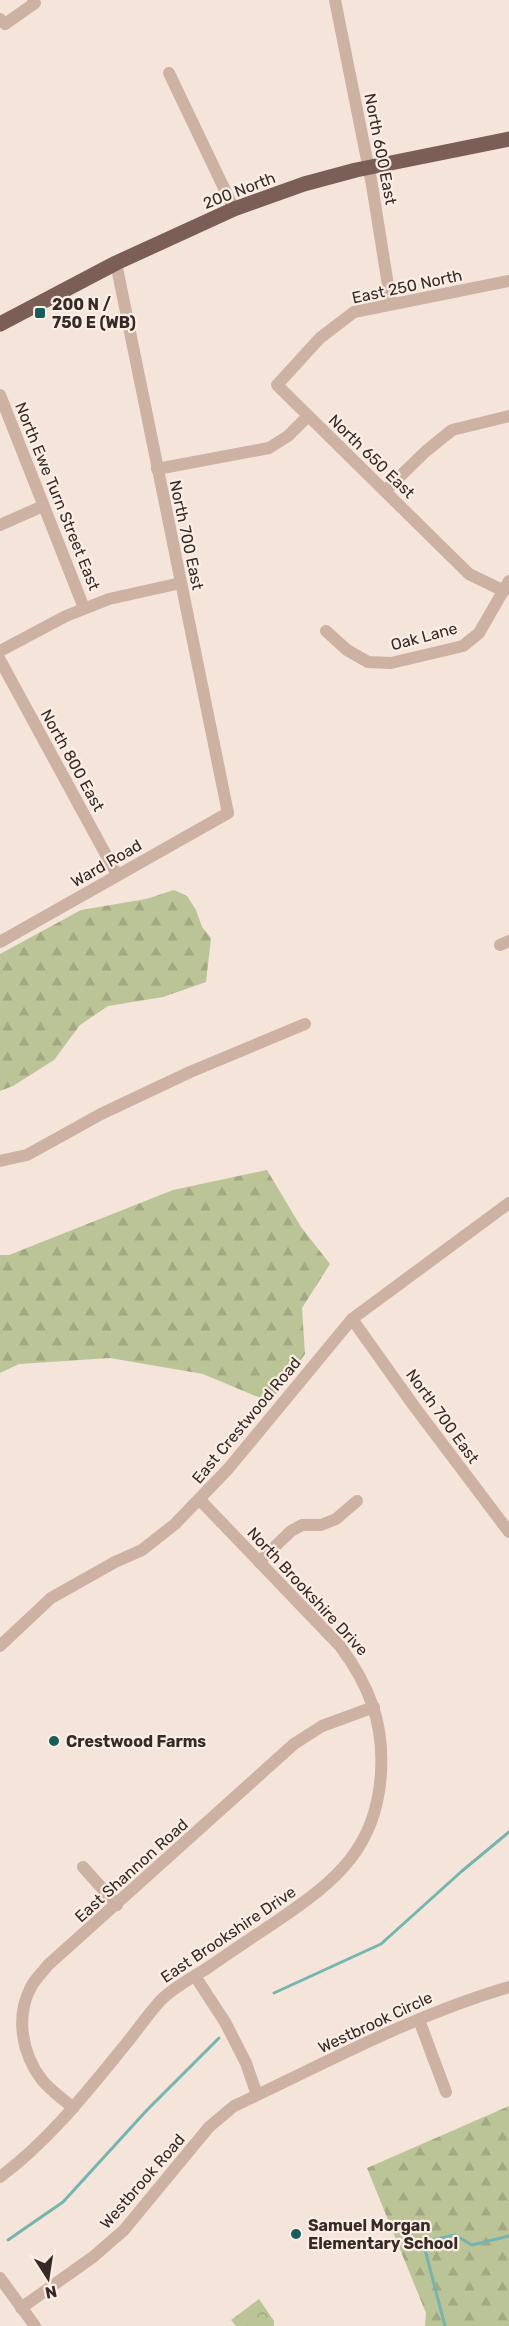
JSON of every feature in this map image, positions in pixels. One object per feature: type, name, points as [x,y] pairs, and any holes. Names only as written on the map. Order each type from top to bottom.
[{"type":"main road","name":"200 North","points":[[0,324],[116,263],[234,209],[304,184],[509,139]]},
{"type":"street","name":"North 600 East","points":[[335,0],[369,168],[391,304]]},
{"type":"street","points":[[0,19],[5,24],[34,2]]},
{"type":"street","points":[[170,73],[234,209]]},
{"type":"street","name":"North 700 East","points":[[116,263],[163,468],[181,583],[228,813]]},
{"type":"street","name":"East 250 North","points":[[308,416],[277,385],[320,338],[354,312],[509,281]]},
{"type":"street","name":"North Ewe Turn Street East","points":[[0,395],[84,608]]},
{"type":"street","name":"North 650 East","points":[[163,468],[269,448],[288,436],[308,416],[469,574],[506,586]]},
{"type":"street","points":[[384,491],[452,430],[509,416]]},
{"type":"street","points":[[0,525],[44,506]]},
{"type":"street","points":[[0,651],[66,616],[109,598],[181,583]]},
{"type":"street","name":"Oak Lane","points":[[326,631],[347,650],[368,662],[391,663],[463,646],[479,633],[506,586]]},
{"type":"street","name":"North 800 East","points":[[0,660],[117,876]]},
{"type":"street","name":"Ward Road","points":[[0,942],[228,813]]},
{"type":"street","points":[[0,1161],[27,1155],[101,1114],[189,1072],[305,1024]]},
{"type":"street","name":"East Crestwood Road","points":[[0,1646],[51,1598],[115,1562],[142,1550],[175,1524],[228,1469],[352,1319],[509,1203]]},
{"type":"street","name":"North 700 East","points":[[352,1319],[421,1416],[509,1532]]},
{"type":"street","name":"North Brookshire Drive","points":[[200,1500],[340,1646],[358,1671],[374,1707],[382,1747],[380,1784],[373,1821]]},
{"type":"street","points":[[260,1562],[291,1531],[303,1525],[321,1525],[336,1519],[357,1501]]},
{"type":"street","name":"East Shannon Road","points":[[73,2108],[42,2081],[29,2058],[22,2032],[23,2008],[31,1987],[48,1965],[294,1744],[322,1726],[374,1707]]},
{"type":"street","name":"East Brookshire Drive","points":[[0,2177],[26,2158],[73,2108],[162,1998],[314,1896],[340,1872],[352,1857],[373,1821]]},
{"type":"street","points":[[83,1867],[117,1905]]},
{"type":"street","points":[[195,1976],[225,2022],[246,2063],[257,2095]]},
{"type":"street","name":"Westbrook Circle","points":[[257,2095],[472,1997],[509,1987]]},
{"type":"street","points":[[419,2020],[447,2092]]},
{"type":"street","name":"Westbrook Road","points":[[21,2308],[93,2257],[124,2230],[209,2127],[234,2106],[257,2095]]},
{"type":"street","points":[[0,2278],[35,2326]]},
{"type":"green space","points":[[174,890],[187,896],[196,910],[202,927],[211,938],[206,982],[163,997],[108,1006],[80,1025],[54,1060],[13,1086],[0,1091],[0,954],[81,910],[146,899]]},
{"type":"green space","points":[[267,1170],[301,1227],[330,1264],[302,1308],[305,1354],[270,1402],[203,1374],[110,1358],[19,1364],[0,1373],[0,1255],[9,1255],[173,1190]]},
{"type":"green space","points":[[509,2106],[509,2326],[425,2326],[426,2313],[367,2168]]},
{"type":"green space","points":[[259,2299],[274,2321],[274,2326],[236,2326],[231,2320]]},
{"type":"waterway","points":[[274,1993],[381,1944],[509,1832]]},
{"type":"waterway","points":[[8,2240],[63,2202],[147,2110],[219,2038]]},
{"type":"waterway","points":[[445,2326],[423,2242],[455,2235],[472,2245],[509,2236]]},
{"type":"place","name":"200 N / 750 E (WB)","points":[[40,313]]},
{"type":"place","name":"Crestwood Farms","points":[[54,1741]]},
{"type":"place","name":"Samuel Morgan Elementary School","points":[[296,2234]]}]
